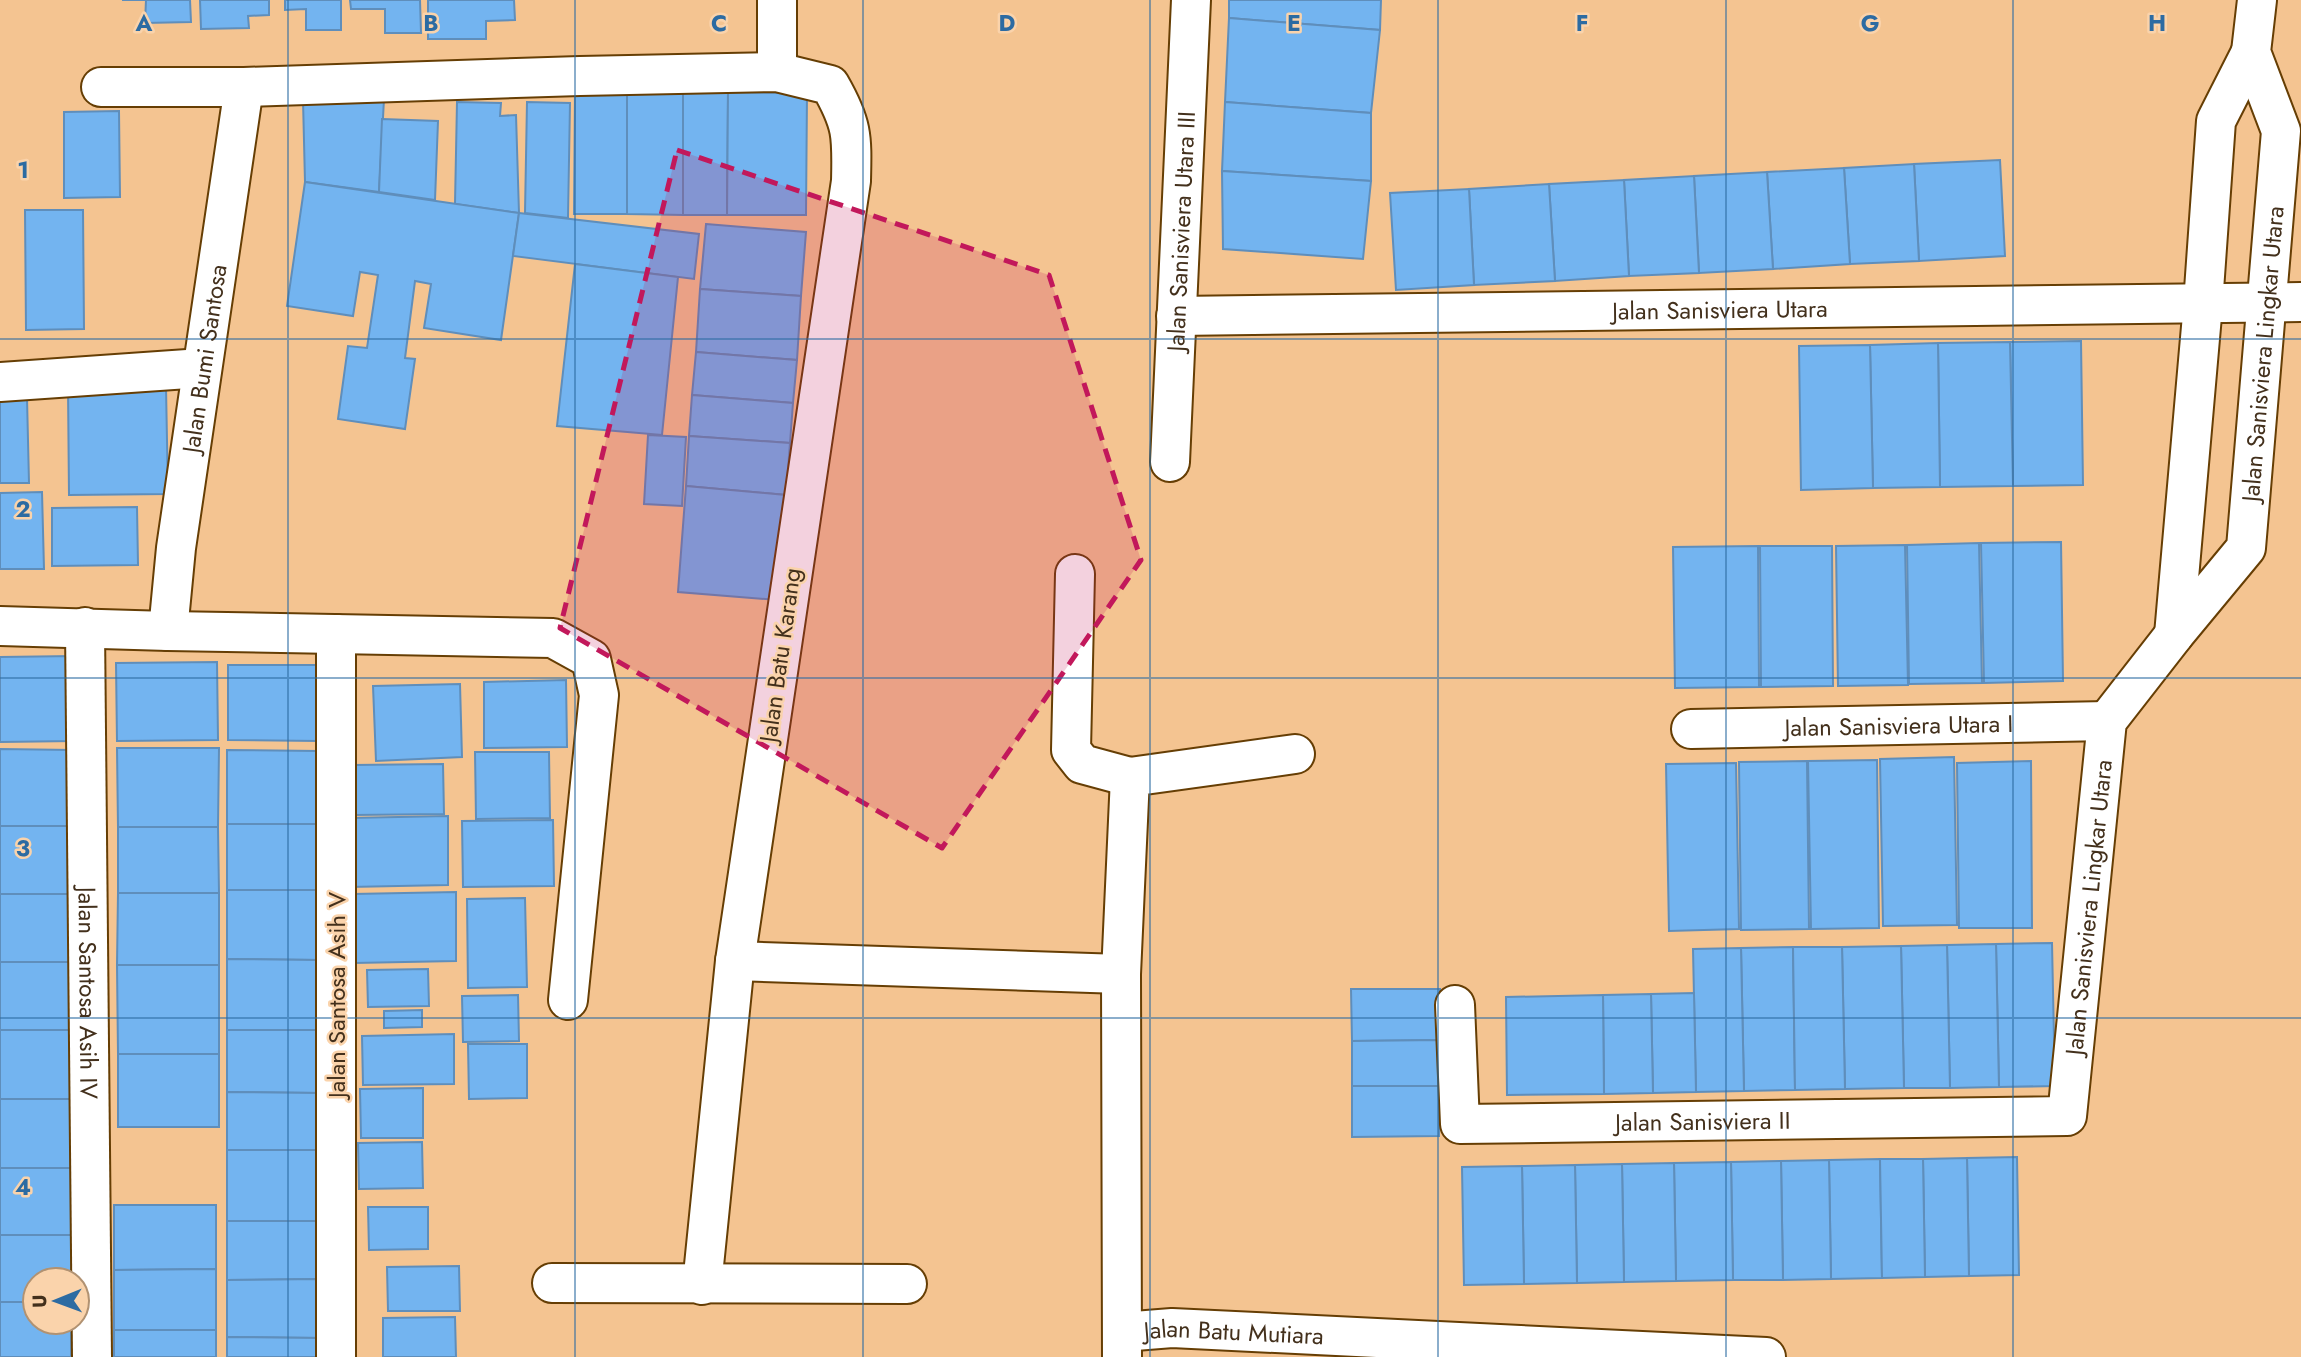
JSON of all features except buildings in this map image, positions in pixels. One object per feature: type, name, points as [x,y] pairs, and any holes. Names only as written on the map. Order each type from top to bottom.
[{"type":"street","points":[[776,0],[777,72]]},
{"type":"street","name":"Jalan Sanisviera Utara III","points":[[1170,462],[1191,0]]},
{"type":"street","name":"Jalan Sanisviera Lingkar Utara","points":[[2174,635],[2216,121],[2250,52],[2257,0]]},
{"type":"street","name":"Jalan Sanisviera Lingkar Utara","points":[[2067,1116],[2107,721],[2246,548],[2283,303],[2281,131],[2250,52]]},
{"type":"street","name":"Jalan Batu Karang","points":[[101,87],[244,87],[777,72],[830,85],[846,113],[852,140],[851,181],[735,961],[702,1285]]},
{"type":"street","name":"Jalan Bumi Santosa","points":[[168,631],[176,548],[244,87]]},
{"type":"street","name":"Jalan Sanisviera Utara","points":[[1176,316],[2283,303]]},
{"type":"street","points":[[0,382],[202,368]]},
{"type":"street","points":[[1075,574],[1070,750],[1082,764],[1130,777],[1295,754]]},
{"type":"street","points":[[0,625],[553,638],[591,659],[599,695],[568,1000]]},
{"type":"street","name":"Jalan Santosa Asih IV","points":[[85,627],[92,1357]]},
{"type":"street","name":"Jalan Santosa Asih V","points":[[336,634],[336,1357]]},
{"type":"street","name":"Jalan Sanisviera Utara I","points":[[1691,729],[2107,721]]},
{"type":"street","points":[[1122,1344],[1121,974],[1130,777]]},
{"type":"street","points":[[735,961],[1121,974]]},
{"type":"street","name":"Jalan Sanisviera II","points":[[1455,1005],[1460,1124],[2067,1116]]},
{"type":"street","points":[[552,1283],[907,1284]]},
{"type":"street","name":"Jalan Batu Mutiara","points":[[1122,1344],[1172,1328],[1766,1357]]},
{"type":"highlighted area","points":[[677,150],[1049,275],[1141,560],[942,848],[560,628]]}]
